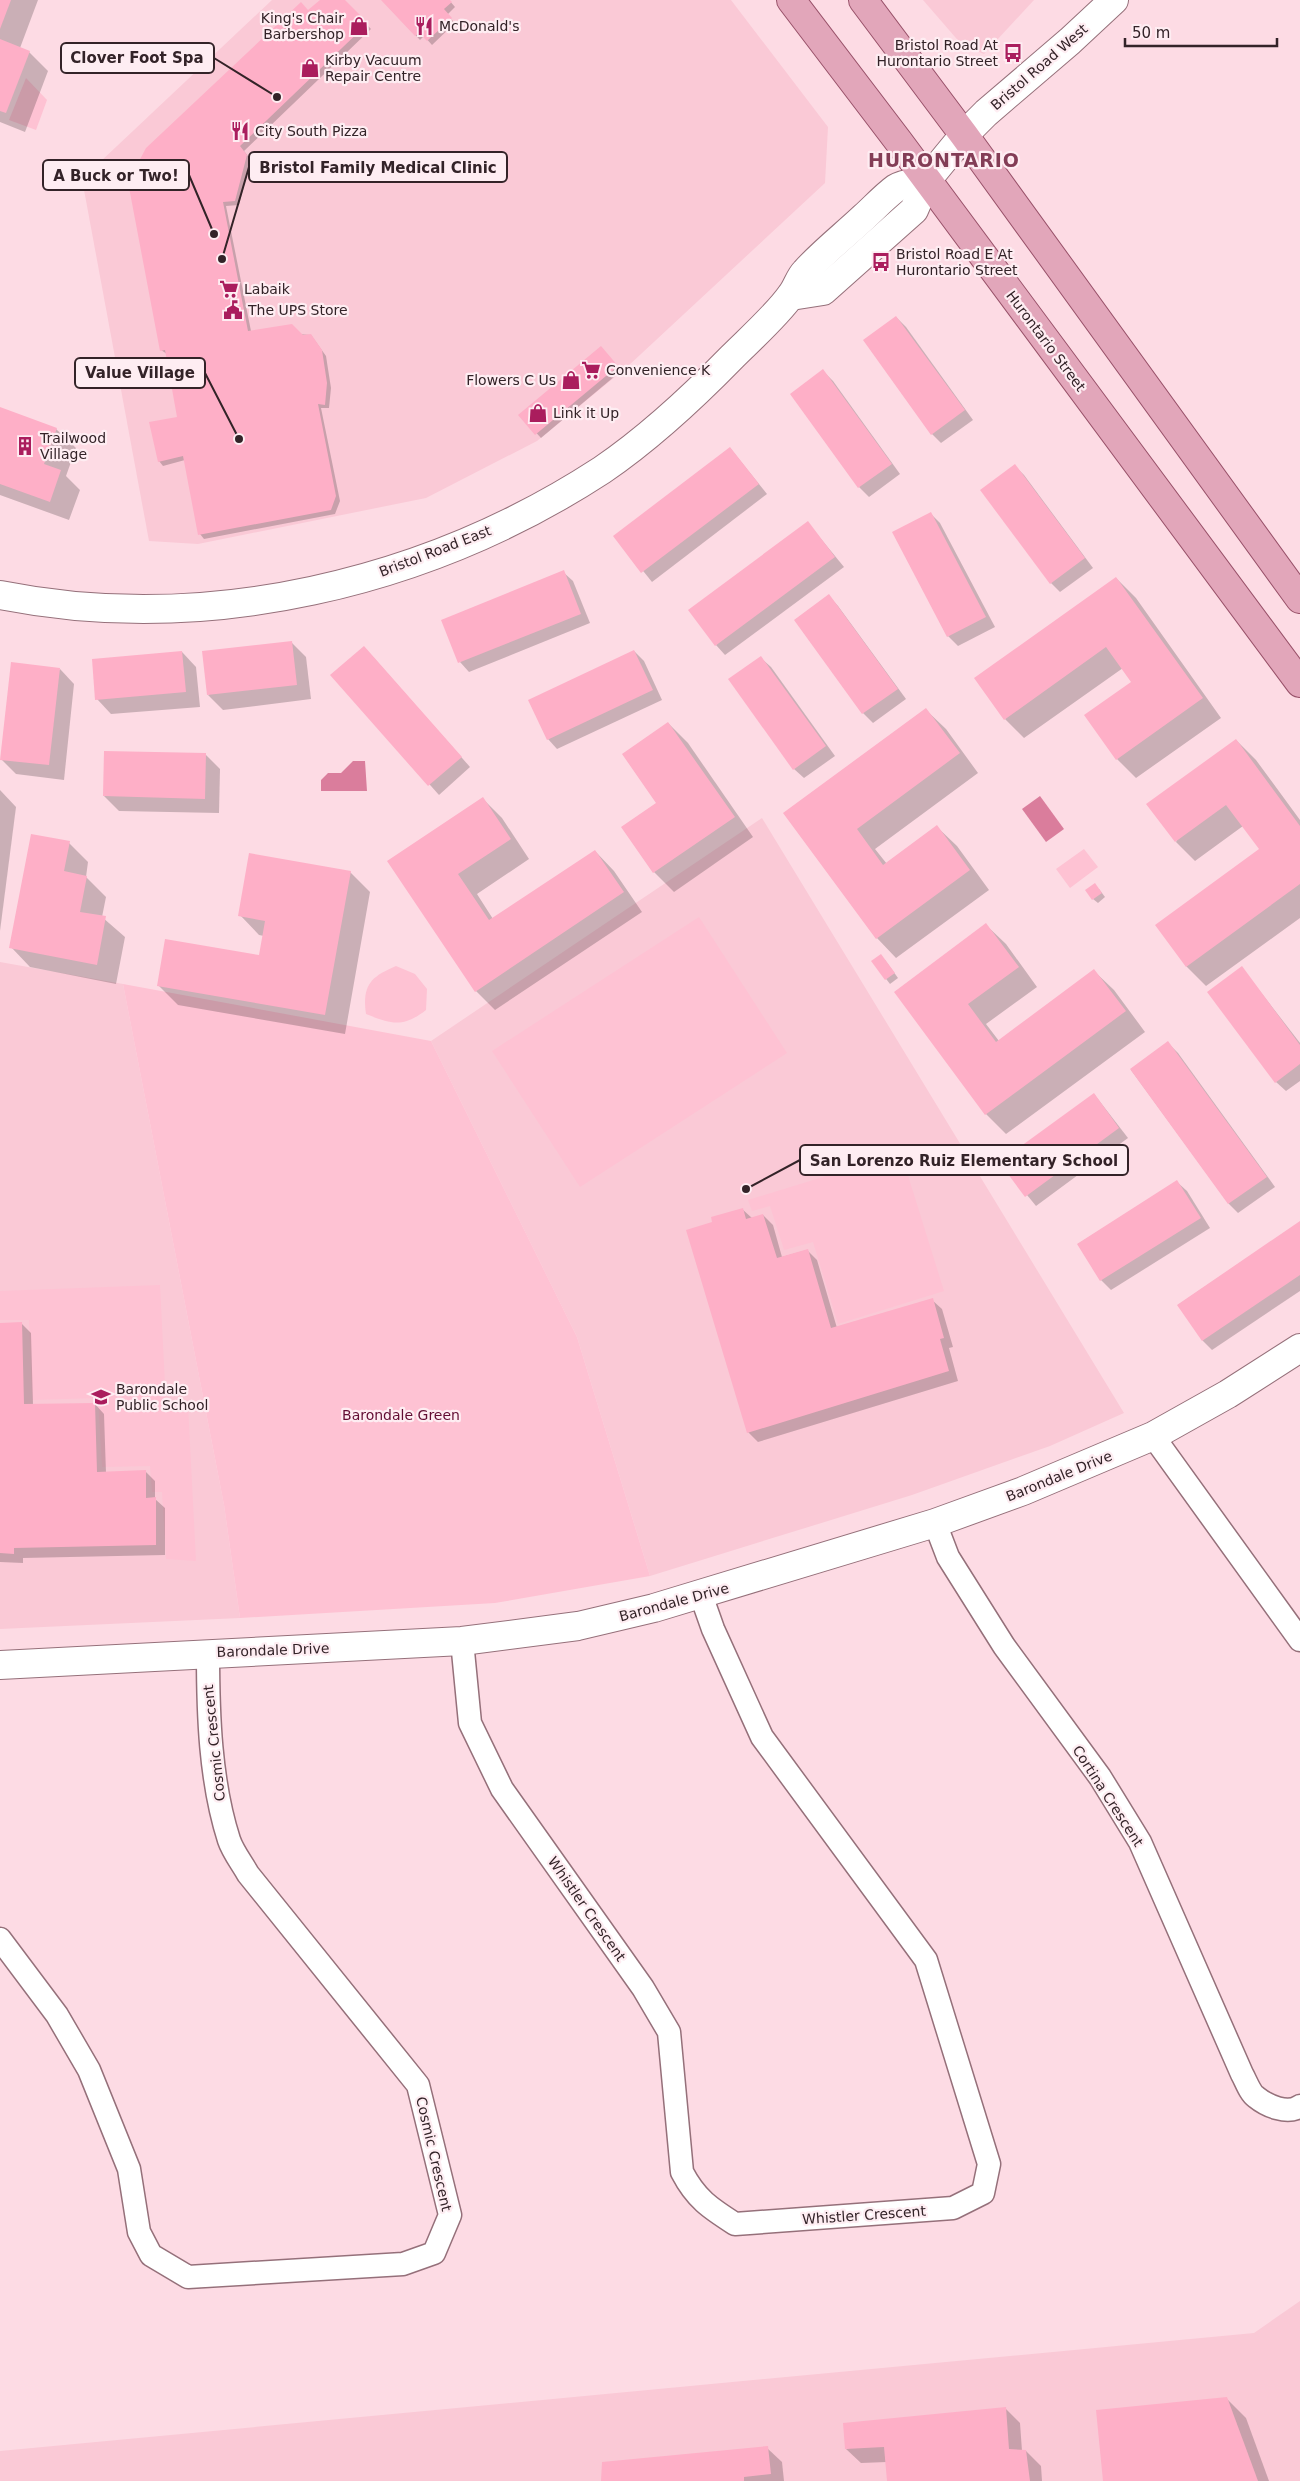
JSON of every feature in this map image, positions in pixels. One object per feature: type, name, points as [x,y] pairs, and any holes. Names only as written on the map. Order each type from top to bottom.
[{"type":"main road","name":"Hurontario Street","points":[[792,0],[1300,683]]},
{"type":"main road","points":[[863,0],[964,135],[1300,599]]},
{"type":"street","name":"Bristol Road West","points":[[927,180],[964,135],[986,113],[1070,41],[1114,0]]},
{"type":"street","name":"Bristol Road East","points":[[0,595],[37,602],[94,608],[172,607],[250,602],[318,590],[387,571],[450,548],[549,501],[602,469],[646,436],[703,386],[791,296],[823,292],[914,210],[927,180]]},
{"type":"street","name":"Barondale Drive","points":[[0,1665],[208,1653],[462,1642],[578,1626],[701,1595],[935,1523],[1023,1491],[1153,1436],[1228,1394],[1300,1348]]},
{"type":"street","points":[[1153,1436],[1300,1640]]},
{"type":"street","name":"Cortina Crescent","points":[[935,1523],[948,1557],[1004,1646],[1100,1777],[1140,1842],[1242,2074],[1255,2097],[1277,2109],[1296,2109],[1300,2106]]},
{"type":"street","name":"Whistler Crescent","points":[[462,1642],[470,1723],[502,1789],[644,1988],[670,2032],[682,2172],[692,2192],[709,2208],[735,2224],[953,2208],[983,2193],[989,2164],[926,1960],[762,1736],[713,1630],[701,1595]]},
{"type":"street","name":"Cosmic Crescent","points":[[0,1939],[57,2015],[89,2070],[129,2169],[139,2232],[152,2255],[188,2277],[402,2264],[434,2253],[450,2215],[418,2085],[248,1874],[230,1842],[218,1795],[208,1693],[208,1653]]},
{"type":"shaded area","points":[[272,0],[731,0],[828,127],[825,183],[627,367],[537,441],[426,498],[198,544],[149,541],[82,179]]},
{"type":"shaded area","points":[[923,0],[1034,0],[984,54],[962,45]]},
{"type":"shaded area","points":[[353,761],[365,761],[367,791],[321,791],[321,780],[328,773],[341,773]]},
{"type":"shaded area","points":[[1040,796],[1064,829],[1046,842],[1022,809]]},
{"type":"shaded area","points":[[762,818],[1124,1413],[1050,1446],[912,1495],[650,1576],[577,1337],[431,1041]]},
{"type":"shaded area","name":"Barondale Public School","points":[[0,962],[123,984],[224,1505],[240,1618],[0,1629]]},
{"type":"shaded area","points":[[1300,2301],[1300,2481],[0,2481],[0,2451],[1254,2333]]},
{"type":"green space","points":[[26,78],[47,100],[36,130],[9,120]]},
{"type":"green space","points":[[1084,849],[1098,867],[1070,888],[1056,869]]},
{"type":"green space","points":[[699,917],[787,1053],[580,1187],[492,1051]]},
{"type":"green space","points":[[396,966],[415,974],[427,989],[426,1010],[404,1022],[390,1022],[366,1014],[365,996],[370,984],[380,974]]},
{"type":"green space","name":"Barondale Green","points":[[123,984],[431,1041],[577,1337],[650,1576],[495,1603],[240,1618],[224,1505]]},
{"type":"green space","points":[[901,1153],[944,1291],[838,1324],[813,1242],[784,1250],[770,1206],[752,1211],[748,1200]]},
{"type":"green space","points":[[160,1285],[166,1405],[188,1405],[196,1561],[166,1559],[162,1492],[152,1492],[150,1466],[102,1467],[98,1398],[32,1400],[29,1320],[0,1320],[0,1291]]},
{"type":"building","points":[[0,0],[11,0],[0,29]]},
{"type":"building","points":[[320,0],[345,0],[368,23],[240,146],[247,155],[235,201],[223,202],[248,331],[292,324],[303,335],[311,334],[322,350],[327,383],[325,405],[318,404],[336,496],[331,510],[198,535],[183,456],[158,462],[149,422],[177,417],[165,350],[160,351],[128,182],[146,148],[301,2],[308,10]]},
{"type":"building","name":"McDonald's","points":[[381,0],[450,0],[452,2],[444,9],[452,18],[427,41],[419,33],[415,36]]},
{"type":"building","points":[[0,39],[30,51],[6,113],[0,111]]},
{"type":"building","points":[[896,316],[965,410],[931,435],[863,340]]},
{"type":"building","points":[[601,346],[618,366],[535,435],[518,415]]},
{"type":"building","points":[[823,369],[892,464],[858,488],[790,394]]},
{"type":"building","name":"Trailwood Village","points":[[0,407],[57,428],[44,464],[61,470],[50,502],[0,484]]},
{"type":"building","points":[[730,447],[759,484],[641,573],[613,536]]},
{"type":"building","points":[[1015,464],[1085,558],[1050,584],[980,490]]},
{"type":"building","points":[[931,512],[986,617],[947,637],[892,532]]},
{"type":"building","points":[[808,521],[835,557],[715,646],[688,610]]},
{"type":"building","points":[[564,570],[581,614],[458,663],[441,620]]},
{"type":"building","points":[[1116,577],[1203,698],[1116,760],[1084,715],[1131,682],[1106,647],[1004,720],[974,678]]},
{"type":"building","points":[[829,594],[898,689],[862,714],[794,620]]},
{"type":"building","points":[[292,641],[297,685],[207,695],[202,651]]},
{"type":"building","points":[[364,646],[462,757],[428,786],[330,675]]},
{"type":"building","points":[[634,650],[653,690],[547,740],[528,700]]},
{"type":"building","points":[[182,651],[186,692],[95,700],[92,659]]},
{"type":"building","points":[[761,656],[826,746],[793,770],[728,679]]},
{"type":"building","points":[[11,662],[60,668],[49,765],[0,760]]},
{"type":"building","points":[[926,708],[960,753],[857,829],[883,865],[937,825],[970,870],[876,939],[783,813]]},
{"type":"building","points":[[668,722],[735,817],[653,873],[621,827],[656,803],[622,754]]},
{"type":"building","points":[[1236,739],[1300,826],[1300,884],[1186,967],[1155,925],[1259,849],[1226,805],[1175,842],[1146,804]]},
{"type":"building","points":[[104,751],[206,753],[205,799],[103,796]]},
{"type":"building","points":[[483,797],[511,839],[458,874],[489,920],[595,850],[624,892],[475,992],[387,861]]},
{"type":"building","points":[[31,834],[70,841],[64,871],[87,876],[80,912],[106,916],[97,965],[9,948]]},
{"type":"building","points":[[249,853],[351,871],[325,1015],[157,986],[165,939],[259,955],[265,921],[238,916]]},
{"type":"building","points":[[1095,883],[1102,893],[1092,900],[1085,890]]},
{"type":"building","points":[[986,923],[1019,967],[968,1004],[996,1042],[1094,969],[1126,1011],[985,1115],[894,992]]},
{"type":"building","points":[[881,954],[895,973],[885,980],[871,961]]},
{"type":"building","points":[[1242,966],[1300,1045],[1300,1064],[1275,1083],[1207,992]]},
{"type":"building","points":[[1168,1041],[1267,1177],[1228,1204],[1130,1069]]},
{"type":"building","points":[[1094,1093],[1119,1128],[1025,1197],[999,1162]]},
{"type":"building","points":[[1177,1180],[1201,1218],[1100,1281],[1077,1244]]},
{"type":"building","points":[[743,1208],[746,1219],[763,1214],[777,1258],[808,1249],[831,1328],[933,1298],[944,1338],[940,1339],[949,1371],[747,1433],[686,1230],[712,1222],[711,1217]]},
{"type":"building","points":[[1300,1221],[1300,1275],[1202,1341],[1177,1305]]},
{"type":"building","points":[[22,1322],[24,1404],[95,1403],[97,1472],[146,1470],[146,1498],[156,1497],[156,1545],[14,1548],[14,1554],[0,1553],[0,1323]]},
{"type":"building","points":[[1227,2397],[1258,2481],[1103,2481],[1096,2410]]},
{"type":"building","points":[[1006,2407],[1009,2449],[1026,2450],[1030,2481],[887,2481],[884,2447],[845,2449],[843,2423]]},
{"type":"building","points":[[768,2446],[771,2474],[744,2477],[744,2481],[601,2481],[602,2462]]},
{"type":"place","name":"King's Chair Barbershop","points":[[359,26]]},
{"type":"place","name":"McDonald's","points":[[424,26]]},
{"type":"place","name":"Bristol Road At Hurontario Street","points":[[1013,53]]},
{"type":"place","name":"Kirby Vacuum Repair Centre","points":[[310,68]]},
{"type":"place","name":"Clover Foot Spa","points":[[277,97]]},
{"type":"place","name":"City South Pizza","points":[[240,131]]},
{"type":"place","name":"A Buck or Two!","points":[[214,234]]},
{"type":"place","name":"Bristol Family Medical Clinic","points":[[222,259]]},
{"type":"place","name":"Bristol Road E At Hurontario Street","points":[[881,262]]},
{"type":"place","name":"Labaik","points":[[229,289]]},
{"type":"place","name":"The UPS Store","points":[[233,310]]},
{"type":"place","name":"Convenience K","points":[[591,370]]},
{"type":"place","name":"Flowers C Us","points":[[571,380]]},
{"type":"place","name":"Link it Up","points":[[538,413]]},
{"type":"place","name":"Value Village","points":[[239,439]]},
{"type":"place","name":"Trailwood Village","points":[[25,446]]},
{"type":"place","name":"San Lorenzo Ruiz Elementary School","points":[[746,1189]]},
{"type":"place","name":"Barondale Public School","points":[[101,1397]]},
{"type":"district","name":"HURONTARIO","points":[[944,160]]}]
